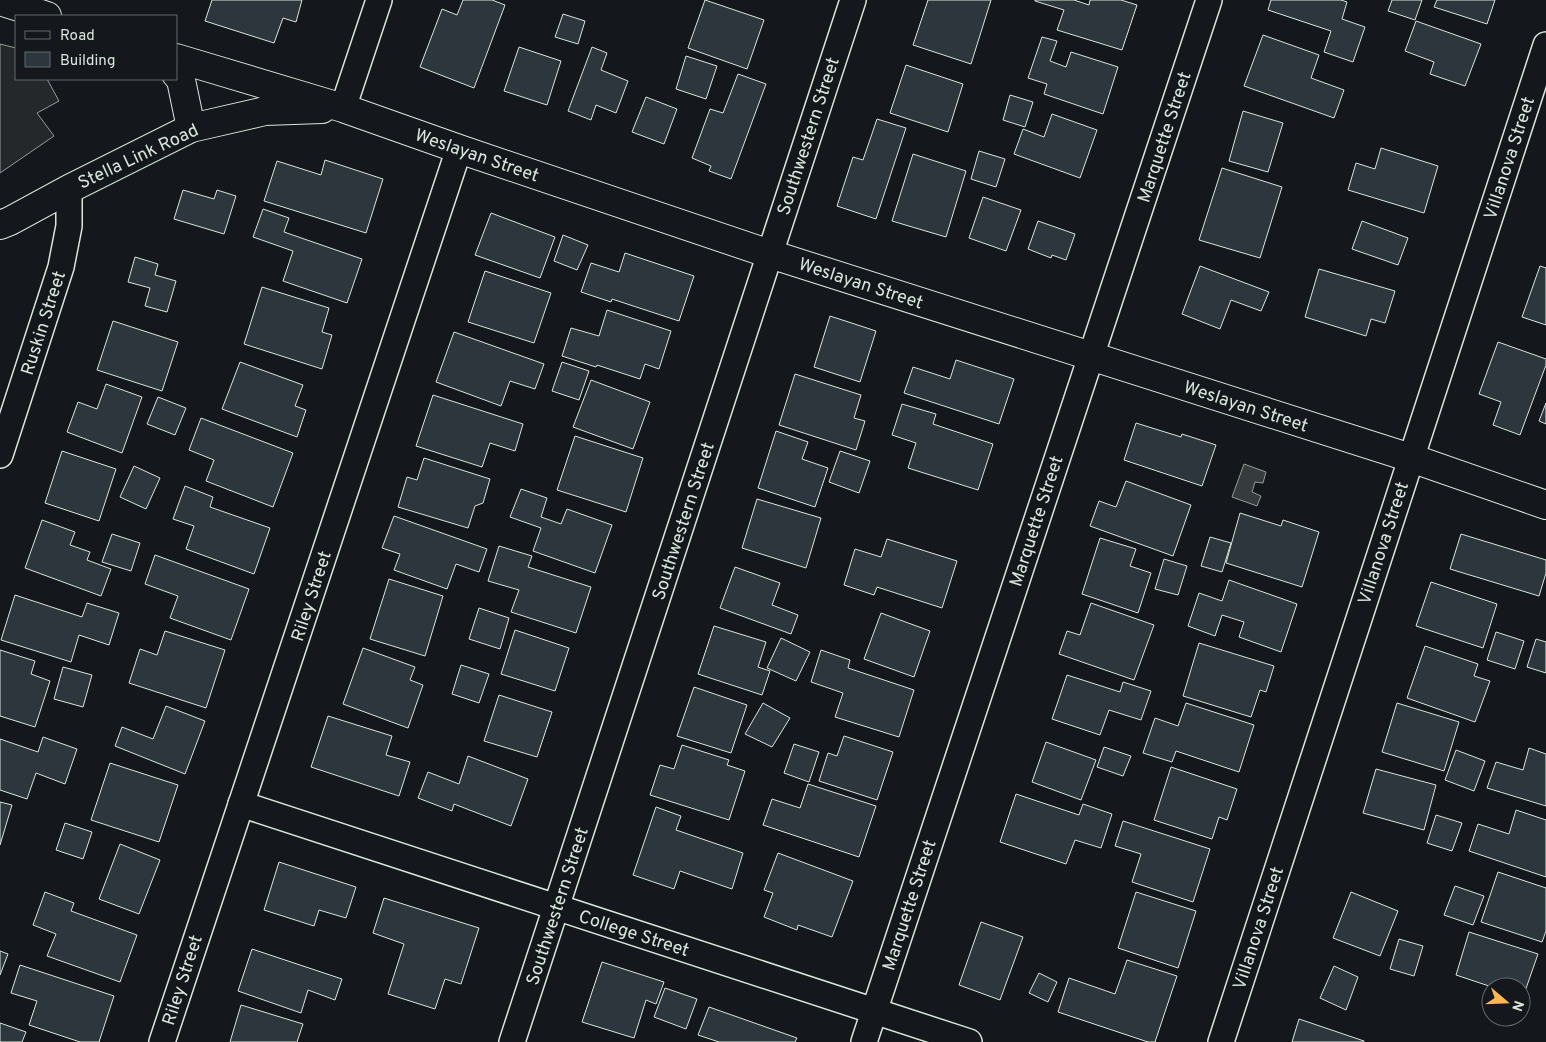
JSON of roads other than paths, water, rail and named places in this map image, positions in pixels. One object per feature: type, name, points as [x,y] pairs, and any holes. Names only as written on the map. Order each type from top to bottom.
[{"type":"main road","points":[[0,1],[44,15]]},
{"type":"main road","name":"Weslayan Street","points":[[178,59],[343,108],[770,254],[1411,458],[1546,505]]},
{"type":"main road","points":[[178,76],[181,80],[191,128]]},
{"type":"main road","name":"Stella Link Road","points":[[0,225],[191,128],[266,111],[343,108]]},
{"type":"street","points":[[343,108],[379,0]]},
{"type":"street","name":"Southwestern Street","points":[[512,1042],[853,0]]},
{"type":"street","name":"Marquette Street","points":[[864,1042],[1209,0]]},
{"type":"street","name":"Villanova Street","points":[[1221,1042],[1546,45]]},
{"type":"street","name":"Riley Street","points":[[162,1042],[459,149]]},
{"type":"street","name":"Ruskin Street","points":[[0,455],[61,267],[69,226],[69,189]]},
{"type":"street","name":"College Street","points":[[241,804],[969,1042]]}]
